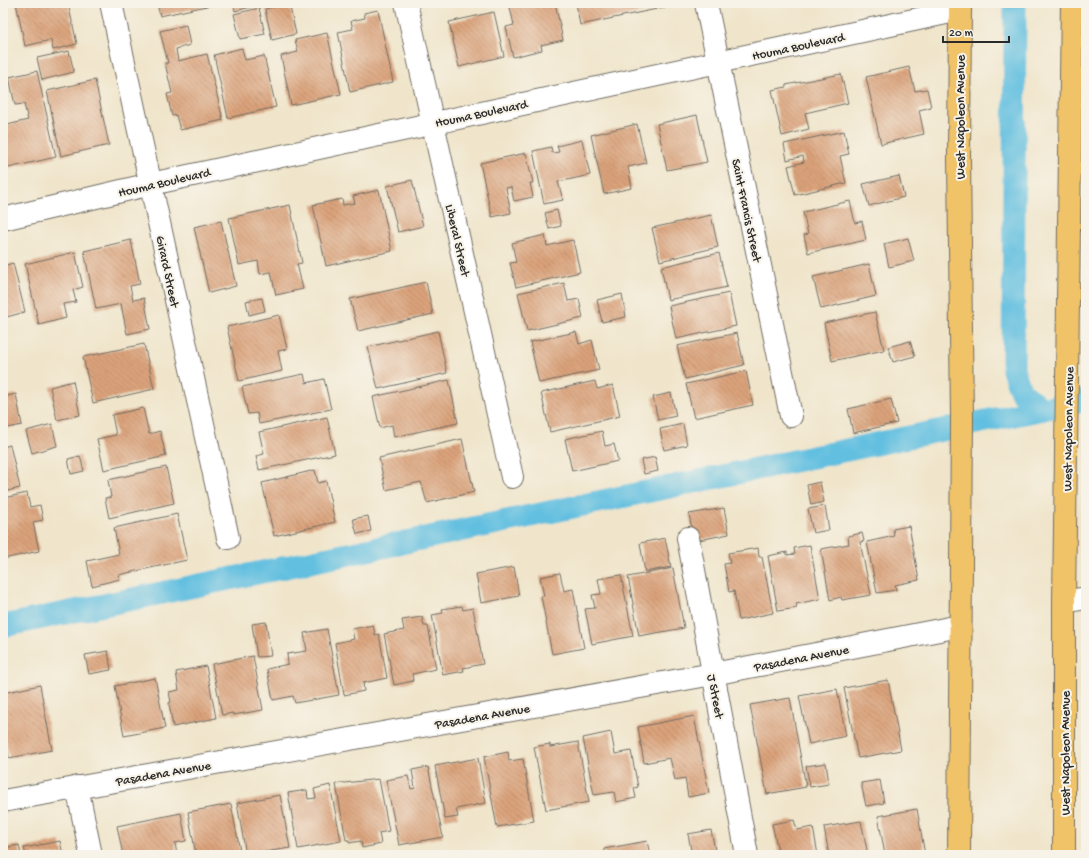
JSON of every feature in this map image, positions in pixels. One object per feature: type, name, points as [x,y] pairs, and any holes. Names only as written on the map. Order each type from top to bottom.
[{"type":"main road","name":"West Napoleon Avenue","points":[[1064,855],[1064,602],[1072,3]]},
{"type":"main road","name":"West Napoleon Avenue","points":[[959,855],[962,419],[959,166],[960,7]]},
{"type":"street","name":"Girard Street","points":[[111,3],[228,538]]},
{"type":"street","name":"Liberal Street","points":[[406,3],[512,477]]},
{"type":"street","name":"Saint Francis Street","points":[[706,3],[791,416]]},
{"type":"street","name":"Houma Boulevard","points":[[3,219],[151,184],[718,62],[960,7]]},
{"type":"street","name":"J Street","points":[[688,538],[747,855]]},
{"type":"street","points":[[1064,602],[1086,598]]},
{"type":"street","name":"Pasadena Avenue","points":[[3,801],[713,674],[960,626]]},
{"type":"street","points":[[78,787],[91,855]]},
{"type":"building","points":[[16,3],[68,3],[77,44],[53,50],[51,40],[25,46]]},
{"type":"building","points":[[157,3],[216,3],[216,4],[160,16]]},
{"type":"building","points":[[233,3],[258,3],[259,5],[235,11]]},
{"type":"building","points":[[289,3],[296,34],[272,40],[265,9]]},
{"type":"building","points":[[509,3],[555,3],[563,40],[541,45],[542,50],[513,57],[506,27],[514,25]]},
{"type":"building","points":[[576,3],[676,3],[676,5],[580,25]]},
{"type":"building","points":[[259,8],[265,34],[240,39],[234,14]]},
{"type":"building","points":[[378,10],[393,82],[350,92],[338,32],[353,29],[351,21],[365,18],[364,13]]},
{"type":"building","points":[[494,12],[504,56],[459,67],[449,22]]},
{"type":"building","points":[[186,25],[190,45],[176,49],[178,61],[207,54],[223,120],[180,130],[176,115],[172,116],[167,94],[172,93],[165,63],[168,63],[160,31]]},
{"type":"building","points":[[327,33],[341,94],[291,105],[281,56],[298,52],[295,40]]},
{"type":"building","points":[[242,48],[245,60],[264,56],[276,107],[228,118],[214,55]]},
{"type":"building","points":[[69,51],[74,72],[42,80],[37,58]]},
{"type":"building","points":[[909,67],[915,91],[927,89],[931,107],[919,110],[924,134],[881,144],[866,77]]},
{"type":"building","points":[[37,71],[56,157],[8,168],[3,148],[3,126],[28,120],[24,104],[15,105],[9,77]]},
{"type":"building","points":[[841,74],[848,103],[805,113],[809,129],[782,136],[772,90],[786,87],[786,85]]},
{"type":"building","points":[[95,80],[109,145],[61,156],[47,91]]},
{"type":"building","points":[[697,115],[707,162],[667,170],[657,124]]},
{"type":"building","points":[[637,124],[646,163],[628,167],[632,188],[604,194],[591,135]]},
{"type":"building","points":[[844,131],[849,154],[840,156],[846,183],[795,195],[788,166],[804,162],[803,156],[787,160],[784,144]]},
{"type":"building","points":[[582,140],[590,175],[558,182],[563,200],[544,204],[533,151],[551,147],[552,153],[559,152],[557,146]]},
{"type":"building","points":[[526,153],[533,183],[530,183],[533,197],[514,201],[511,187],[506,188],[511,213],[492,217],[480,163]]},
{"type":"building","points":[[899,176],[904,197],[869,206],[863,184]]},
{"type":"building","points":[[412,180],[423,226],[398,232],[387,186]]},
{"type":"building","points":[[379,190],[392,251],[326,266],[313,205],[342,199],[343,205],[355,203],[353,196]]},
{"type":"building","points":[[850,201],[855,223],[862,221],[866,240],[808,253],[804,235],[808,234],[803,212]]},
{"type":"building","points":[[290,205],[302,263],[297,264],[303,289],[276,295],[271,272],[260,274],[258,261],[239,265],[229,218]]},
{"type":"building","points":[[557,210],[561,226],[549,229],[545,213]]},
{"type":"building","points":[[711,215],[718,247],[660,261],[652,228]]},
{"type":"building","points":[[221,221],[236,286],[209,293],[194,227]]},
{"type":"building","points":[[545,235],[547,246],[573,240],[580,272],[516,287],[510,263],[516,262],[512,243]]},
{"type":"building","points":[[908,238],[914,261],[889,267],[884,244]]},
{"type":"building","points":[[131,240],[140,284],[130,286],[133,300],[144,298],[150,329],[127,334],[121,304],[96,309],[84,251]]},
{"type":"building","points":[[75,252],[83,287],[73,290],[76,302],[63,304],[66,318],[39,325],[25,264]]},
{"type":"building","points":[[719,253],[727,287],[668,300],[661,267]]},
{"type":"building","points":[[13,263],[25,312],[3,318],[3,266]]},
{"type":"building","points":[[869,264],[876,296],[821,309],[813,277]]},
{"type":"building","points":[[426,282],[433,314],[358,331],[350,299]]},
{"type":"building","points":[[564,283],[568,301],[579,299],[583,318],[527,331],[518,293]]},
{"type":"building","points":[[729,293],[736,326],[676,339],[669,306]]},
{"type":"building","points":[[622,294],[626,317],[602,322],[597,300]]},
{"type":"building","points":[[262,298],[265,311],[249,315],[246,301]]},
{"type":"building","points":[[875,312],[884,350],[832,361],[824,323]]},
{"type":"building","points":[[279,315],[287,349],[278,351],[282,371],[239,381],[227,327]]},
{"type":"building","points":[[438,331],[447,373],[378,389],[368,347]]},
{"type":"building","points":[[576,332],[579,344],[592,340],[599,370],[539,383],[530,342]]},
{"type":"building","points":[[737,333],[744,365],[685,379],[677,346]]},
{"type":"building","points":[[910,341],[915,356],[893,362],[888,347]]},
{"type":"building","points":[[144,344],[154,389],[93,403],[83,357]]},
{"type":"building","points":[[746,371],[753,405],[694,418],[686,384]]},
{"type":"building","points":[[304,374],[306,383],[324,379],[331,409],[259,424],[257,413],[248,414],[242,387]]},
{"type":"building","points":[[449,380],[458,423],[394,437],[392,425],[380,428],[373,397]]},
{"type":"building","points":[[73,381],[80,415],[57,420],[50,387]]},
{"type":"building","points":[[595,381],[597,389],[613,385],[620,416],[550,432],[541,393]]},
{"type":"building","points":[[671,393],[676,416],[658,420],[653,397]]},
{"type":"building","points":[[16,394],[22,425],[3,429],[3,397]]},
{"type":"building","points":[[891,399],[897,423],[853,433],[848,409]]},
{"type":"building","points":[[143,408],[149,434],[160,431],[166,456],[104,470],[97,439],[116,435],[112,415]]},
{"type":"building","points":[[327,417],[335,454],[259,470],[256,456],[264,454],[259,432]]},
{"type":"building","points":[[52,424],[57,446],[32,453],[26,431]]},
{"type":"building","points":[[683,424],[687,445],[664,450],[660,429]]},
{"type":"building","points":[[602,431],[605,446],[614,444],[618,461],[572,471],[565,439]]},
{"type":"building","points":[[462,439],[474,492],[427,503],[421,482],[386,490],[379,458]]},
{"type":"building","points":[[10,445],[20,488],[3,492],[3,447]]},
{"type":"building","points":[[80,456],[84,471],[71,474],[68,459]]},
{"type":"building","points":[[655,457],[658,471],[644,474],[641,460]]},
{"type":"building","points":[[166,467],[174,503],[109,518],[105,498],[111,497],[108,480]]},
{"type":"building","points":[[315,470],[318,483],[326,481],[335,522],[274,536],[262,483]]},
{"type":"building","points":[[820,482],[824,502],[811,505],[807,485]]},
{"type":"building","points":[[27,493],[30,507],[40,505],[43,520],[33,522],[39,551],[3,559],[3,498]]},
{"type":"building","points":[[825,506],[829,530],[813,533],[808,509]]},
{"type":"building","points":[[724,508],[729,534],[694,541],[689,514]]},
{"type":"building","points":[[177,514],[187,560],[118,575],[120,579],[92,586],[87,561],[119,554],[114,528]]},
{"type":"building","points":[[368,516],[371,531],[357,534],[353,519]]},
{"type":"building","points":[[909,526],[919,580],[895,585],[896,590],[877,593],[867,542],[894,536],[893,529]]},
{"type":"building","points":[[862,533],[864,541],[860,542],[871,595],[842,600],[841,597],[830,600],[821,549],[849,544],[848,536]]},
{"type":"building","points":[[665,538],[671,567],[645,572],[640,543]]},
{"type":"building","points":[[810,545],[820,599],[796,604],[797,608],[778,611],[768,556],[787,552],[787,555],[795,554],[794,548]]},
{"type":"building","points":[[758,548],[759,557],[762,557],[773,613],[739,620],[734,591],[729,592],[724,564],[730,563],[728,553]]},
{"type":"building","points":[[514,567],[519,596],[481,603],[476,574]]},
{"type":"building","points":[[673,568],[684,628],[639,636],[628,577]]},
{"type":"building","points":[[560,573],[564,591],[573,589],[584,648],[552,654],[541,596],[544,596],[540,577]]},
{"type":"building","points":[[621,575],[633,636],[592,644],[585,609],[595,608],[592,595],[601,594],[598,579]]},
{"type":"building","points":[[462,606],[463,610],[473,608],[483,664],[463,668],[464,671],[443,675],[432,615],[443,613],[442,609]]},
{"type":"building","points":[[422,617],[424,626],[428,626],[436,669],[412,674],[413,681],[394,685],[384,634],[404,630],[402,620]]},
{"type":"building","points":[[266,622],[271,656],[257,657],[252,624]]},
{"type":"building","points":[[373,625],[375,635],[379,634],[387,678],[363,683],[364,691],[344,695],[335,643],[354,639],[352,629]]},
{"type":"building","points":[[327,629],[339,695],[295,703],[293,696],[273,700],[267,669],[288,664],[287,654],[307,651],[304,633]]},
{"type":"building","points":[[108,651],[111,670],[89,674],[85,655]]},
{"type":"building","points":[[253,656],[263,710],[233,715],[233,713],[222,715],[212,664]]},
{"type":"building","points":[[206,666],[216,718],[173,727],[169,703],[171,702],[169,692],[179,690],[176,672]]},
{"type":"building","points":[[155,678],[165,728],[124,736],[115,686]]},
{"type":"building","points":[[888,680],[901,750],[858,758],[844,688]]},
{"type":"building","points":[[40,685],[52,750],[9,758],[3,727],[3,693]]},
{"type":"building","points":[[837,689],[846,736],[809,744],[799,696]]},
{"type":"building","points":[[790,698],[806,787],[767,794],[750,705]]},
{"type":"building","points":[[694,716],[709,793],[688,797],[685,778],[675,780],[670,758],[644,763],[638,727]]},
{"type":"building","points":[[611,732],[615,754],[631,751],[638,787],[634,788],[636,798],[616,802],[614,792],[594,795],[583,738]]},
{"type":"building","points":[[578,742],[589,802],[546,810],[534,747],[550,744],[550,747]]},
{"type":"building","points":[[508,752],[509,761],[523,759],[534,821],[497,827],[484,757]]},
{"type":"building","points":[[478,758],[486,803],[456,809],[458,817],[445,819],[435,766]]},
{"type":"building","points":[[826,763],[829,784],[810,787],[806,766]]},
{"type":"building","points":[[428,767],[443,837],[399,845],[386,780],[408,776],[411,789],[415,788],[412,770]]},
{"type":"building","points":[[379,779],[389,831],[379,833],[381,844],[362,848],[361,841],[349,843],[349,840],[346,840],[336,784]]},
{"type":"building","points":[[880,780],[884,803],[866,806],[861,783]]},
{"type":"building","points":[[330,785],[341,841],[298,849],[288,793],[307,790],[308,799],[316,798],[314,789]]},
{"type":"building","points":[[280,795],[290,848],[246,855],[237,803]]},
{"type":"building","points":[[231,804],[240,851],[224,855],[196,855],[188,812]]},
{"type":"building","points":[[917,809],[925,855],[885,855],[878,816]]},
{"type":"building","points":[[181,813],[186,841],[175,843],[177,855],[123,855],[117,826]]},
{"type":"building","points":[[794,820],[797,830],[813,827],[818,855],[779,855],[772,824]]},
{"type":"building","points":[[861,821],[868,855],[829,855],[824,827]]},
{"type":"building","points":[[711,830],[716,855],[692,855],[688,834]]},
{"type":"building","points":[[60,841],[63,855],[26,855],[24,848]]},
{"type":"building","points":[[647,841],[650,855],[605,855],[604,849]]},
{"type":"building","points":[[19,845],[21,855],[3,855],[3,848]]},
{"type":"waterway","points":[[1015,3],[1013,370],[1021,392],[1042,409]]},
{"type":"waterway","points":[[3,626],[1086,400]]}]
